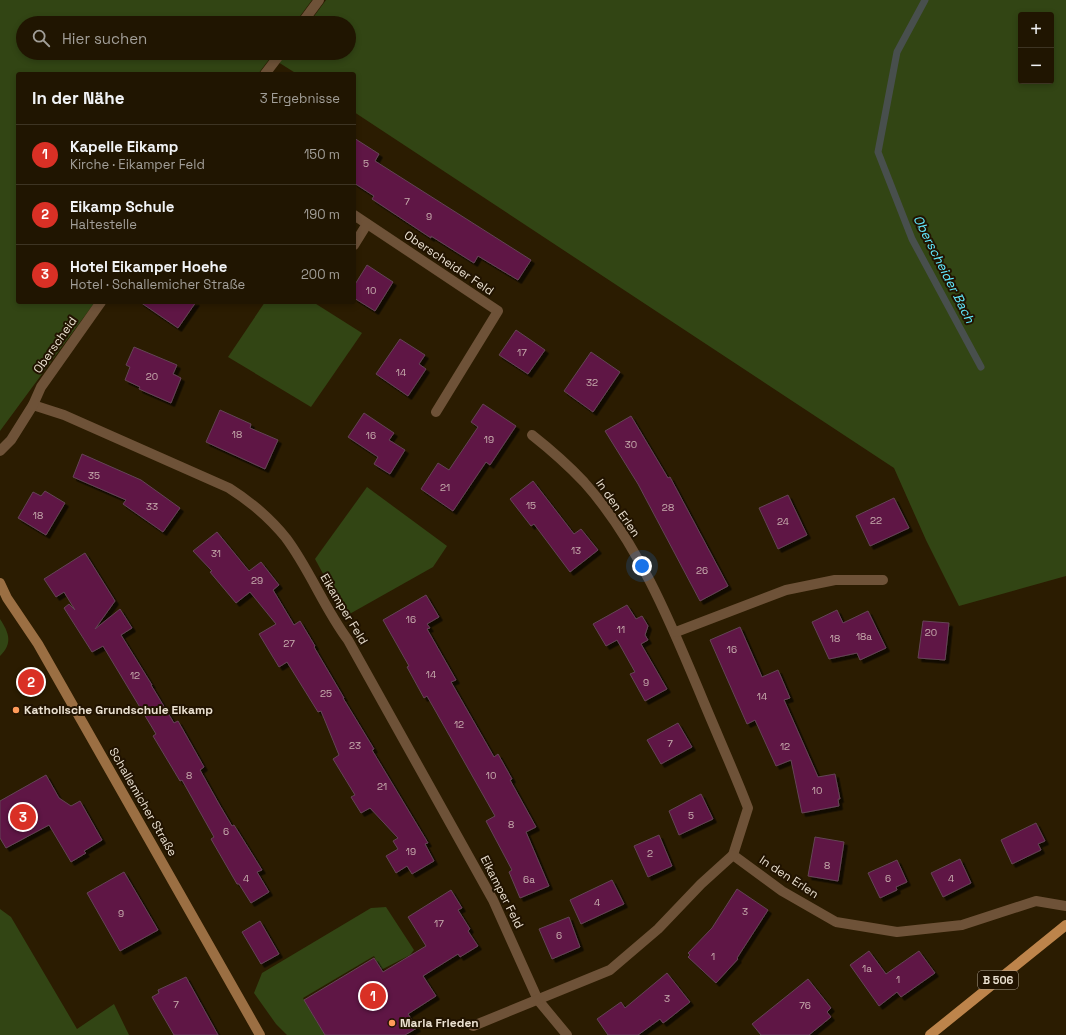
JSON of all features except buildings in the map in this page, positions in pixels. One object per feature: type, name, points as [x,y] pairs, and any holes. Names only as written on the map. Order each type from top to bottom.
[{"type":"main road","name":"B 506","points":[[930,1035],[1066,925]]},
{"type":"street","points":[[307,16],[319,0]]},
{"type":"street","points":[[267,72],[276,60]]},
{"type":"street","name":"Oberscheider Feld","points":[[356,216],[498,311],[436,412]]},
{"type":"street","points":[[356,242],[367,224]]},
{"type":"street","name":"Oberscheid","points":[[33,405],[41,387],[100,304]]},
{"type":"street","points":[[0,451],[11,440],[33,405]]},
{"type":"street","name":"Eikamper Feld","points":[[33,405],[64,415],[230,488],[257,507],[287,539],[337,625],[348,640],[494,900],[538,1000],[567,1035]]},
{"type":"street","name":"In den Erlen","points":[[532,435],[558,456],[585,483],[608,513],[643,569],[676,632],[748,808],[733,855],[782,891],[836,922],[897,932],[962,925],[1036,902],[1056,903],[1066,906]]},
{"type":"street","points":[[676,632],[786,590],[835,580],[883,580]]},
{"type":"street","name":"Schallemicher Straße","points":[[0,583],[38,644],[260,1035]]},
{"type":"street","points":[[473,1026],[610,970],[658,929],[701,884],[733,855]]},
{"type":"green space","points":[[0,0],[312,0],[300,16],[16,16],[16,60],[269,60],[260,72],[16,72],[16,304],[94,304],[0,431]]},
{"type":"green space","points":[[326,0],[1066,0],[1066,576],[959,606],[926,540],[894,468],[356,113],[356,72],[294,72],[278,62],[280,60],[356,60],[356,16],[314,16]]},
{"type":"green space","points":[[264,304],[316,304],[362,333],[311,407],[228,357]]},
{"type":"green space","points":[[367,487],[447,546],[433,567],[346,616],[315,559]]},
{"type":"green space","points":[[0,619],[6,629],[8,642],[7,647],[0,656]]},
{"type":"green space","points":[[386,907],[414,950],[410,955],[381,970],[374,956],[303,998],[325,1035],[287,1035],[276,1024],[254,993],[262,973],[371,908]]},
{"type":"green space","points":[[0,909],[11,917],[77,1029],[114,1004],[129,1035],[0,1035]]},
{"type":"waterway","name":"Oberscheider Bach","points":[[925,0],[897,52],[878,152],[912,239],[981,367]]},
{"type":"place","name":"Eikamp Schule","points":[[31,682]]},
{"type":"place","name":"Katholische Grundschule Eikamp","points":[[16,710]]},
{"type":"place","name":"Hotel Eikamper Hoehe","points":[[23,817]]},
{"type":"place","name":"Kapelle Eikamp","points":[[373,996]]},
{"type":"place","name":"Maria Frieden","points":[[392,1023]]}]
